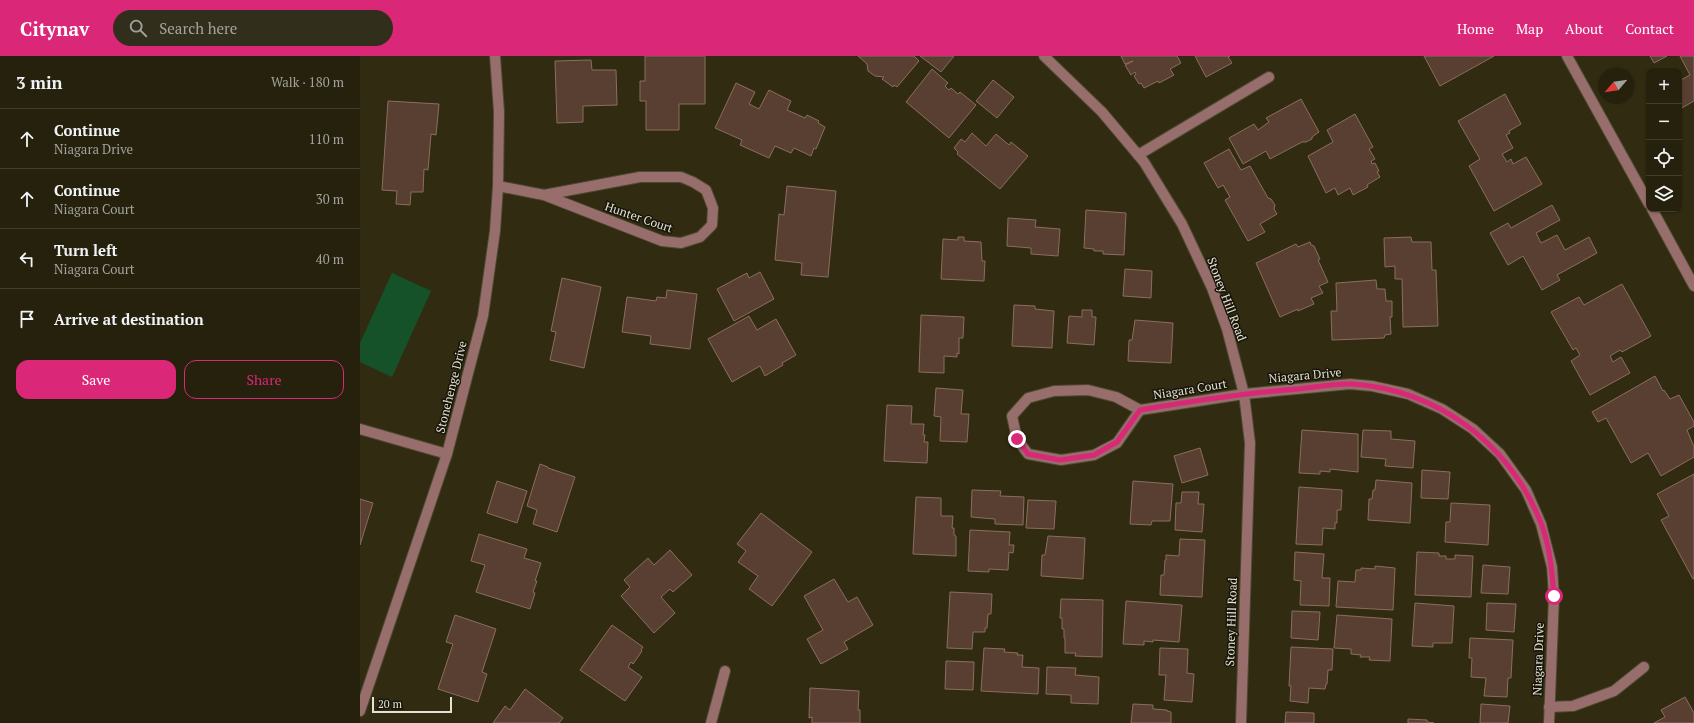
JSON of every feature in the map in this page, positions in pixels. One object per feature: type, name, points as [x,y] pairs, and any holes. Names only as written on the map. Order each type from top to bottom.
[{"type":"street","name":"Stonehenge Drive","points":[[360,711],[447,454],[483,316],[495,231],[498,186],[499,112],[495,56]]},
{"type":"street","name":"Stoney Hill Road","points":[[1044,56],[1102,112],[1138,155],[1159,185],[1182,224],[1212,288],[1227,329],[1244,394],[1250,443],[1241,723]]},
{"type":"street","points":[[1567,56],[1646,199]]},
{"type":"street","points":[[1138,155],[1269,77]]},
{"type":"street","name":"Hunter Court","points":[[498,186],[544,195],[662,241],[681,243],[694,239],[700,237],[712,225],[713,208],[706,190],[681,177],[640,177],[544,195]]},
{"type":"street","points":[[1654,212],[1694,286]]},
{"type":"street","name":"Niagara Drive","points":[[1244,394],[1350,384],[1372,386],[1408,394],[1442,409],[1473,429],[1500,454],[1526,490],[1541,524],[1552,567],[1554,596],[1549,723]]},
{"type":"street","name":"Niagara Court","points":[[1140,410],[1117,442],[1094,455],[1060,460],[1028,454],[1017,439],[1012,416],[1028,398],[1054,391],[1088,390],[1116,397],[1140,410],[1244,394]]},
{"type":"street","points":[[360,429],[447,454]]},
{"type":"street","points":[[1549,708],[1573,706],[1614,691],[1644,668]]},
{"type":"street","points":[[712,723],[725,671]]},
{"type":"green space","points":[[392,273],[431,291],[392,377],[360,362],[360,343]]},
{"type":"building","points":[[645,56],[705,56],[705,104],[679,104],[679,130],[646,130],[646,101],[640,101],[640,81],[645,81]]},
{"type":"building","points":[[858,56],[914,56],[919,61],[897,87],[894,85],[893,87],[882,79],[884,77],[875,76],[868,71],[867,64]]},
{"type":"building","points":[[920,56],[954,56],[941,72]]},
{"type":"building","points":[[1121,56],[1177,56],[1181,63],[1170,69],[1174,75],[1159,83],[1158,81],[1144,88],[1141,83],[1139,84],[1134,76],[1136,74],[1135,72],[1131,75],[1125,65],[1133,61],[1125,64]]},
{"type":"building","points":[[1195,56],[1230,56],[1228,57],[1232,63],[1206,77]]},
{"type":"building","points":[[1424,56],[1494,56],[1440,86]]},
{"type":"building","points":[[1650,56],[1667,56],[1654,63]]},
{"type":"building","points":[[1680,56],[1694,56],[1694,101],[1682,108],[1682,79],[1690,75]]},
{"type":"building","points":[[591,60],[592,70],[616,70],[617,105],[583,106],[583,122],[557,123],[555,61]]},
{"type":"building","points":[[932,69],[948,83],[945,86],[949,90],[951,88],[958,94],[960,92],[976,105],[949,138],[906,102]]},
{"type":"building","points":[[993,80],[1014,97],[997,118],[976,101]]},
{"type":"building","points":[[736,83],[755,92],[749,104],[759,109],[769,90],[791,101],[787,110],[805,118],[807,115],[819,121],[818,123],[825,127],[816,149],[814,148],[811,156],[794,148],[791,153],[775,146],[769,158],[740,145],[742,140],[715,128]]},
{"type":"building","points":[[1505,94],[1521,124],[1509,131],[1510,133],[1506,135],[1513,148],[1502,154],[1507,162],[1511,159],[1513,164],[1526,157],[1542,184],[1494,211],[1469,166],[1480,159],[1458,121]]},
{"type":"building","points":[[1301,99],[1319,132],[1312,137],[1312,139],[1302,142],[1270,159],[1266,151],[1243,164],[1229,138],[1254,124],[1258,130],[1269,122],[1266,118]]},
{"type":"building","points":[[388,101],[439,104],[436,135],[431,134],[428,170],[424,169],[423,192],[411,192],[410,205],[396,204],[397,191],[382,190]]},
{"type":"building","points":[[1355,114],[1373,147],[1369,149],[1375,159],[1371,161],[1372,164],[1375,163],[1380,177],[1367,185],[1368,187],[1353,195],[1350,188],[1338,195],[1335,188],[1326,193],[1308,156],[1333,142],[1327,130]]},
{"type":"building","points":[[972,133],[986,146],[996,134],[1009,145],[1011,142],[1028,156],[1000,189],[957,154],[958,152],[954,148],[961,139],[965,142]]},
{"type":"building","points":[[1229,149],[1241,170],[1250,166],[1268,198],[1271,199],[1275,205],[1274,209],[1277,214],[1260,224],[1265,232],[1248,241],[1225,200],[1230,197],[1223,185],[1218,188],[1204,163]]},
{"type":"building","points":[[787,186],[836,191],[828,277],[801,275],[802,263],[775,260],[779,214],[784,215]]},
{"type":"building","points":[[1552,205],[1560,220],[1536,233],[1541,243],[1557,235],[1565,250],[1589,237],[1597,253],[1557,275],[1560,280],[1542,290],[1523,256],[1508,265],[1490,233],[1508,223],[1511,228]]},
{"type":"building","points":[[1086,210],[1126,213],[1124,255],[1103,254],[1103,251],[1094,251],[1094,249],[1084,248]]},
{"type":"building","points":[[1008,218],[1036,220],[1035,227],[1060,229],[1058,256],[1031,254],[1031,248],[1007,246]]},
{"type":"building","points":[[958,237],[964,237],[964,241],[981,242],[982,261],[985,261],[984,281],[941,279],[943,239],[958,240]]},
{"type":"building","points":[[1411,237],[1412,242],[1431,242],[1432,270],[1436,270],[1438,326],[1403,327],[1402,279],[1395,279],[1395,266],[1385,267],[1384,238]]},
{"type":"building","points":[[1310,242],[1311,245],[1314,246],[1320,259],[1318,260],[1328,282],[1319,286],[1323,293],[1311,298],[1314,304],[1280,317],[1256,263],[1296,244],[1298,247]]},
{"type":"building","points":[[1125,269],[1152,271],[1151,298],[1123,296]]},
{"type":"building","points":[[760,272],[774,299],[734,321],[717,289],[747,273],[749,278]]},
{"type":"building","points":[[562,278],[601,287],[584,368],[550,360],[556,332],[551,331]]},
{"type":"building","points":[[1376,280],[1377,289],[1385,289],[1386,301],[1392,301],[1392,317],[1390,317],[1391,334],[1385,335],[1384,338],[1332,340],[1331,311],[1337,311],[1336,283]]},
{"type":"building","points":[[1622,284],[1651,336],[1622,352],[1620,350],[1610,356],[1613,362],[1621,357],[1630,373],[1590,395],[1571,361],[1580,355],[1576,348],[1573,350],[1551,312],[1579,297],[1584,305]]},
{"type":"building","points":[[667,290],[697,294],[690,349],[650,344],[651,336],[622,332],[627,297],[656,301],[657,297],[666,298]]},
{"type":"building","points":[[1014,305],[1035,306],[1035,309],[1054,311],[1052,348],[1012,346]]},
{"type":"building","points":[[1082,310],[1092,310],[1092,317],[1096,317],[1094,345],[1067,343],[1069,316],[1082,317]]},
{"type":"building","points":[[921,315],[964,317],[963,338],[959,338],[959,354],[957,353],[957,357],[944,356],[944,373],[919,372]]},
{"type":"building","points":[[749,316],[757,330],[776,319],[796,355],[782,363],[783,365],[765,376],[760,366],[732,382],[708,339]]},
{"type":"building","points":[[1135,320],[1173,323],[1171,363],[1128,361],[1129,340],[1132,340]]},
{"type":"building","points":[[1655,376],[1663,391],[1664,390],[1670,399],[1679,395],[1694,422],[1694,426],[1687,430],[1694,447],[1694,457],[1661,476],[1648,453],[1631,463],[1606,418],[1598,422],[1592,412]]},
{"type":"building","points":[[936,388],[963,390],[961,414],[969,414],[967,442],[940,441],[941,417],[934,416]]},
{"type":"building","points":[[887,405],[912,406],[911,424],[924,424],[924,442],[928,442],[927,463],[884,461]]},
{"type":"building","points":[[1302,430],[1358,434],[1358,472],[1330,469],[1330,472],[1320,471],[1320,474],[1299,473]]},
{"type":"building","points":[[1363,430],[1391,431],[1391,439],[1415,441],[1413,468],[1385,466],[1386,459],[1361,457]]},
{"type":"building","points":[[1200,448],[1208,475],[1182,483],[1174,456]]},
{"type":"building","points":[[540,464],[575,477],[557,532],[533,524],[537,510],[527,506]]},
{"type":"building","points":[[1422,470],[1450,472],[1448,499],[1421,498]]},
{"type":"building","points":[[1694,474],[1693,579],[1661,520],[1669,516],[1657,494]]},
{"type":"building","points":[[1376,480],[1412,483],[1410,523],[1368,520],[1369,499],[1372,499]]},
{"type":"building","points":[[497,481],[527,491],[517,523],[487,513]]},
{"type":"building","points":[[1133,481],[1173,484],[1170,521],[1152,521],[1151,525],[1130,524]]},
{"type":"building","points":[[1299,487],[1342,490],[1341,510],[1337,510],[1337,523],[1335,523],[1335,529],[1323,528],[1322,545],[1296,544]]},
{"type":"building","points":[[972,490],[1001,491],[1000,496],[1024,497],[1023,525],[995,524],[995,519],[971,517]]},
{"type":"building","points":[[1182,492],[1199,492],[1198,504],[1204,504],[1202,532],[1175,530],[1176,503],[1181,503]]},
{"type":"building","points":[[916,497],[941,498],[941,516],[953,516],[952,528],[954,528],[954,535],[956,536],[956,556],[913,554]]},
{"type":"building","points":[[360,499],[373,503],[360,545]]},
{"type":"building","points":[[1028,500],[1056,501],[1054,529],[1026,528]]},
{"type":"building","points":[[1451,503],[1490,505],[1488,545],[1445,542],[1446,522],[1450,522]]},
{"type":"building","points":[[761,513],[812,552],[772,606],[749,589],[758,576],[738,562],[746,551],[737,544]]},
{"type":"building","points":[[970,530],[1010,532],[1009,545],[1014,545],[1013,553],[1009,552],[1008,570],[989,569],[989,572],[968,571]]},
{"type":"building","points":[[479,534],[527,549],[524,558],[541,563],[535,581],[537,581],[533,592],[535,593],[530,609],[476,592],[485,565],[471,561]]},
{"type":"building","points":[[1048,536],[1085,538],[1083,579],[1041,576],[1042,555],[1045,555]]},
{"type":"building","points":[[1180,539],[1205,540],[1202,597],[1160,595],[1161,575],[1164,575],[1166,555],[1179,556]]},
{"type":"building","points":[[670,550],[692,575],[673,592],[670,589],[661,597],[675,613],[654,633],[621,596],[630,587],[624,580],[648,558],[654,565]]},
{"type":"building","points":[[1295,552],[1324,554],[1322,578],[1330,578],[1329,606],[1300,605],[1301,581],[1294,580]]},
{"type":"building","points":[[1417,552],[1439,553],[1439,556],[1446,556],[1446,559],[1455,559],[1455,555],[1473,556],[1471,597],[1415,595]]},
{"type":"building","points":[[1483,565],[1510,567],[1508,594],[1481,593]]},
{"type":"building","points":[[1375,566],[1395,568],[1393,610],[1336,607],[1338,581],[1355,582],[1356,570],[1361,570],[1361,568],[1375,569]]},
{"type":"building","points":[[834,579],[848,602],[857,597],[873,625],[844,642],[848,649],[821,664],[807,639],[823,630],[804,596]]},
{"type":"building","points":[[950,592],[992,594],[991,614],[988,614],[987,628],[985,628],[985,632],[973,632],[972,649],[947,648]]},
{"type":"building","points":[[1061,599],[1103,600],[1102,657],[1075,656],[1076,653],[1065,653],[1064,629],[1062,629],[1062,618],[1060,618]]},
{"type":"building","points":[[1126,601],[1182,605],[1179,642],[1153,640],[1153,642],[1144,641],[1144,645],[1123,644]]},
{"type":"building","points":[[1415,603],[1454,606],[1452,643],[1433,643],[1433,647],[1412,646]]},
{"type":"building","points":[[1487,603],[1516,604],[1514,632],[1486,630]]},
{"type":"building","points":[[1292,611],[1320,612],[1318,640],[1291,638]]},
{"type":"building","points":[[455,615],[496,629],[482,672],[487,674],[478,702],[438,689],[453,644],[446,642]]},
{"type":"building","points":[[1337,615],[1392,619],[1390,661],[1369,660],[1370,657],[1360,657],[1361,655],[1351,654],[1351,649],[1334,648]]},
{"type":"building","points":[[612,625],[643,647],[633,664],[631,662],[628,667],[642,677],[625,701],[580,670]]},
{"type":"building","points":[[1470,638],[1513,640],[1511,678],[1508,678],[1507,697],[1484,696],[1486,678],[1471,677],[1472,658],[1469,658]]},
{"type":"building","points":[[1291,647],[1333,649],[1332,670],[1328,670],[1325,689],[1309,688],[1308,703],[1290,701],[1291,686],[1289,686]]},
{"type":"building","points":[[984,648],[1005,649],[1004,652],[1018,653],[1017,655],[1023,655],[1022,667],[1039,668],[1038,694],[981,691]]},
{"type":"building","points":[[1160,648],[1188,649],[1187,673],[1194,674],[1192,702],[1164,700],[1166,675],[1159,675]]},
{"type":"building","points":[[946,661],[974,662],[973,690],[945,689]]},
{"type":"building","points":[[1047,667],[1076,668],[1075,675],[1099,677],[1098,704],[1071,703],[1071,695],[1046,694]]},
{"type":"building","points":[[810,688],[859,691],[858,710],[860,710],[860,723],[812,723],[812,717],[809,718]]},
{"type":"building","points":[[525,689],[563,718],[559,723],[493,723],[505,706],[510,710]]},
{"type":"building","points":[[1685,697],[1694,713],[1694,723],[1654,723],[1665,717],[1661,710]]},
{"type":"building","points":[[1133,704],[1153,705],[1153,709],[1167,710],[1171,712],[1171,723],[1131,723]]},
{"type":"building","points":[[1481,704],[1510,706],[1508,723],[1480,723]]},
{"type":"building","points":[[1286,712],[1314,713],[1314,723],[1285,723]]},
{"type":"building","points":[[1408,719],[1427,720],[1427,722],[1434,723],[1408,723]]},
{"type":"route","points":[[1017,439],[1028,454],[1060,460],[1094,455],[1117,442],[1140,410],[1244,394],[1350,384],[1372,386],[1408,394],[1442,409],[1473,429],[1500,454],[1526,490],[1541,524],[1552,567],[1554,596]]}]
